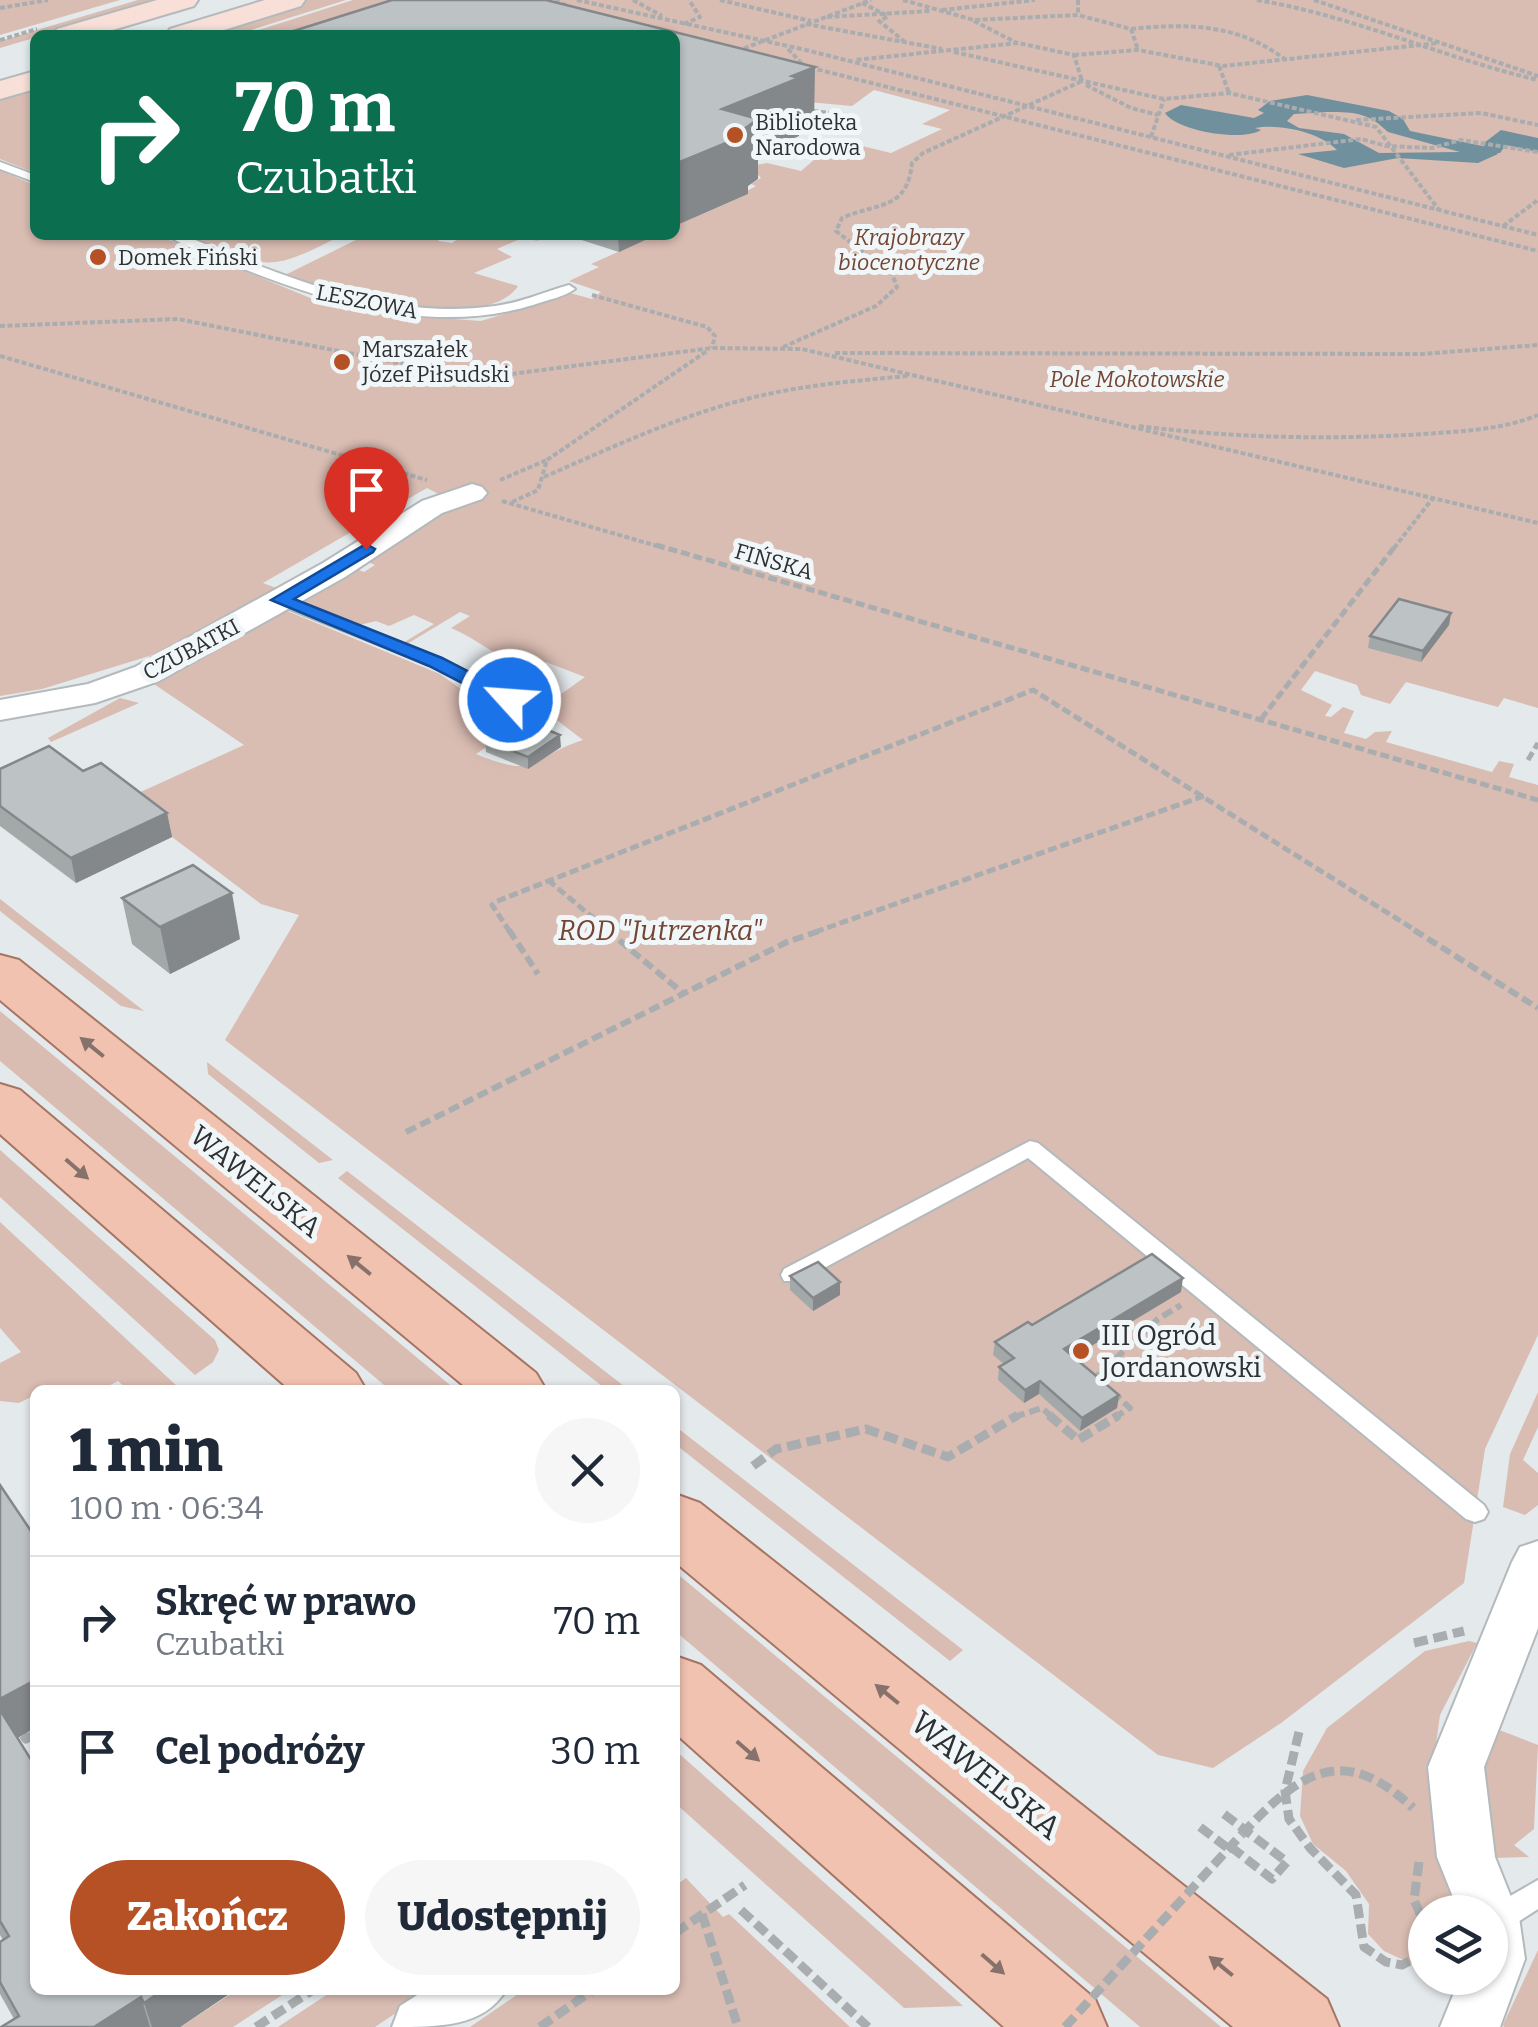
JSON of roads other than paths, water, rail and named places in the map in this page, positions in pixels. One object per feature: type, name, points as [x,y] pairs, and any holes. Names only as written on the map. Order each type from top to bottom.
[{"type":"main road","points":[[84,30],[185,0]]},
{"type":"main road","points":[[196,30],[292,0]]},
{"type":"main road","points":[[0,90],[30,81]]},
{"type":"main road","name":"WAWELSKA","points":[[0,972],[507,1385]]},
{"type":"main road","points":[[0,1103],[327,1385]]},
{"type":"main road","name":"WAWELSKA","points":[[680,1526],[1296,2027]]},
{"type":"main road","points":[[680,1691],[1065,2027]]},
{"type":"street","name":"CZUBATKI","points":[[0,710],[119,685],[280,600],[432,507],[472,493]]},
{"type":"street","points":[[1482,1895],[1466,1858],[1456,1767],[1538,1562]]},
{"type":"street","points":[[422,2027],[469,1995]]},
{"type":"street","points":[[1470,2027],[1480,1995]]},
{"type":"lane","points":[[0,165],[30,177]]},
{"type":"lane","name":"LESZOWA","points":[[185,240],[326,297],[392,309],[476,312],[570,289],[554,284]]},
{"type":"lane","points":[[280,600],[436,662],[510,700]]},
{"type":"lane","points":[[792,1275],[1030,1148],[1476,1512]]},
{"type":"water","points":[[1307,95],[1389,111],[1403,119],[1410,131],[1492,148],[1498,154],[1478,163],[1398,158],[1344,168],[1298,154],[1337,150],[1298,130],[1275,127],[1255,128],[1261,130],[1240,135],[1210,133],[1182,125],[1165,113],[1181,105],[1254,118],[1264,113],[1258,110],[1270,101]],"holes":[[[1294,114],[1361,115],[1388,132],[1460,152],[1379,153],[1344,134],[1299,128],[1287,121]]]},
{"type":"waterway","points":[[1492,148],[1501,137],[1538,145]]},
{"type":"place","name":"Biblioteka Narodowa","points":[[735,135]]},
{"type":"place","name":"Domek Fiński","points":[[98,257]]},
{"type":"place","name":"Marszałek Józef Piłsudski","points":[[342,362]]},
{"type":"place","name":"III Ogród Jordanowski","points":[[1081,1351]]},
{"type":"park label","name":"Krajobrazy biocenotyczne","points":[[909,250]]},
{"type":"park label","name":"Pole Mokotowskie","points":[[1137,379]]},
{"type":"park label","name":"ROD \"Jutrzenka\"","points":[[660,930]]}]
